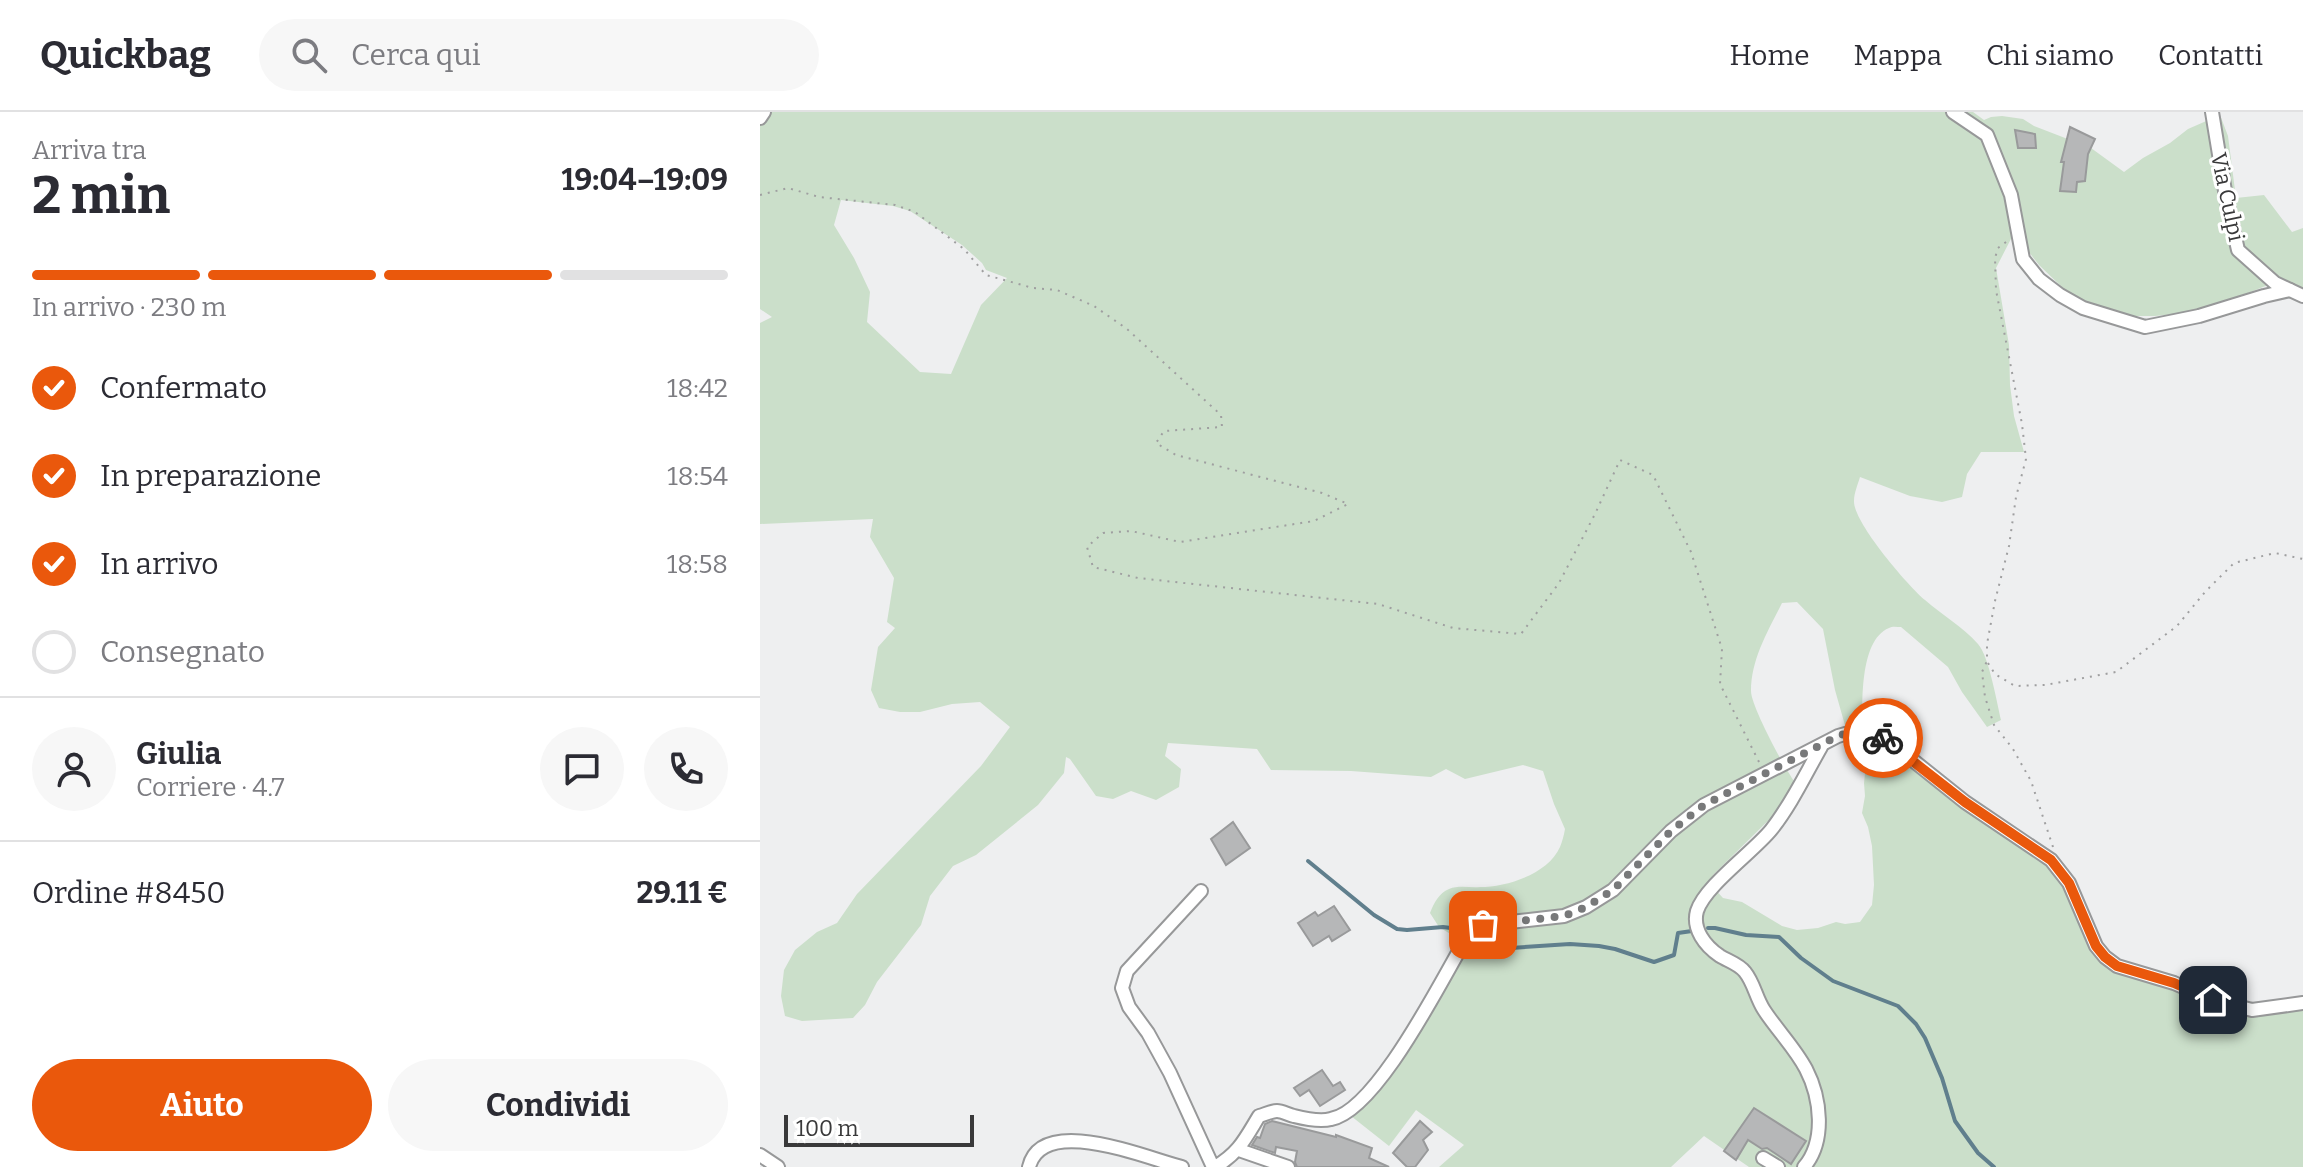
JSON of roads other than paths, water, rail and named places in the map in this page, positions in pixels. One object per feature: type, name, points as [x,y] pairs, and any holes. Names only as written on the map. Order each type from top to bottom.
[{"type":"street","points":[[760,118],[764,112]]},
{"type":"street","points":[[1953,112],[1987,135],[2011,195],[2023,259],[2039,279],[2083,308],[2145,327],[2199,316],[2290,290]]},
{"type":"street","name":"Via Culpi","points":[[2212,112],[2238,250],[2275,283],[2303,296]]},
{"type":"street","points":[[1201,891],[1127,971],[1122,988],[1129,1007],[1148,1033],[1170,1073],[1214,1167],[1239,1150],[1259,1116],[1277,1111],[1318,1120],[1333,1119],[1345,1114],[1363,1099],[1402,1050],[1463,944],[1475,930],[1483,925],[1564,916],[1586,907],[1613,890],[1671,831],[1704,805],[1838,736],[1859,729],[1877,734],[1965,802],[2051,860],[2069,883],[2096,946],[2117,966],[2174,983],[2213,1000],[2252,1010],[2303,1003]]},
{"type":"street","points":[[1804,1167],[1812,1158],[1818,1139],[1818,1111],[1806,1068],[1758,1001],[1743,969],[1718,955],[1703,941],[1696,925],[1697,909],[1716,884],[1769,832],[1793,799],[1821,747]]},
{"type":"street","points":[[1029,1167],[1032,1156],[1046,1145],[1078,1140],[1104,1143],[1182,1167]]},
{"type":"street","points":[[1239,1150],[1288,1167]]},
{"type":"street","points":[[760,1155],[778,1167]]},
{"type":"street","points":[[1763,1158],[1778,1167]]},
{"type":"waterway","points":[[1308,861],[1374,915],[1397,929],[1443,927],[1466,930]]},
{"type":"waterway","points":[[1708,928],[1779,937],[1833,981],[1898,1006],[1925,1038],[1955,1121],[1978,1153],[1994,1167]]},
{"type":"waterway","points":[[1479,938],[1492,946],[1511,948],[1570,944],[1599,946],[1654,962],[1674,955],[1678,933],[1692,931]]}]
